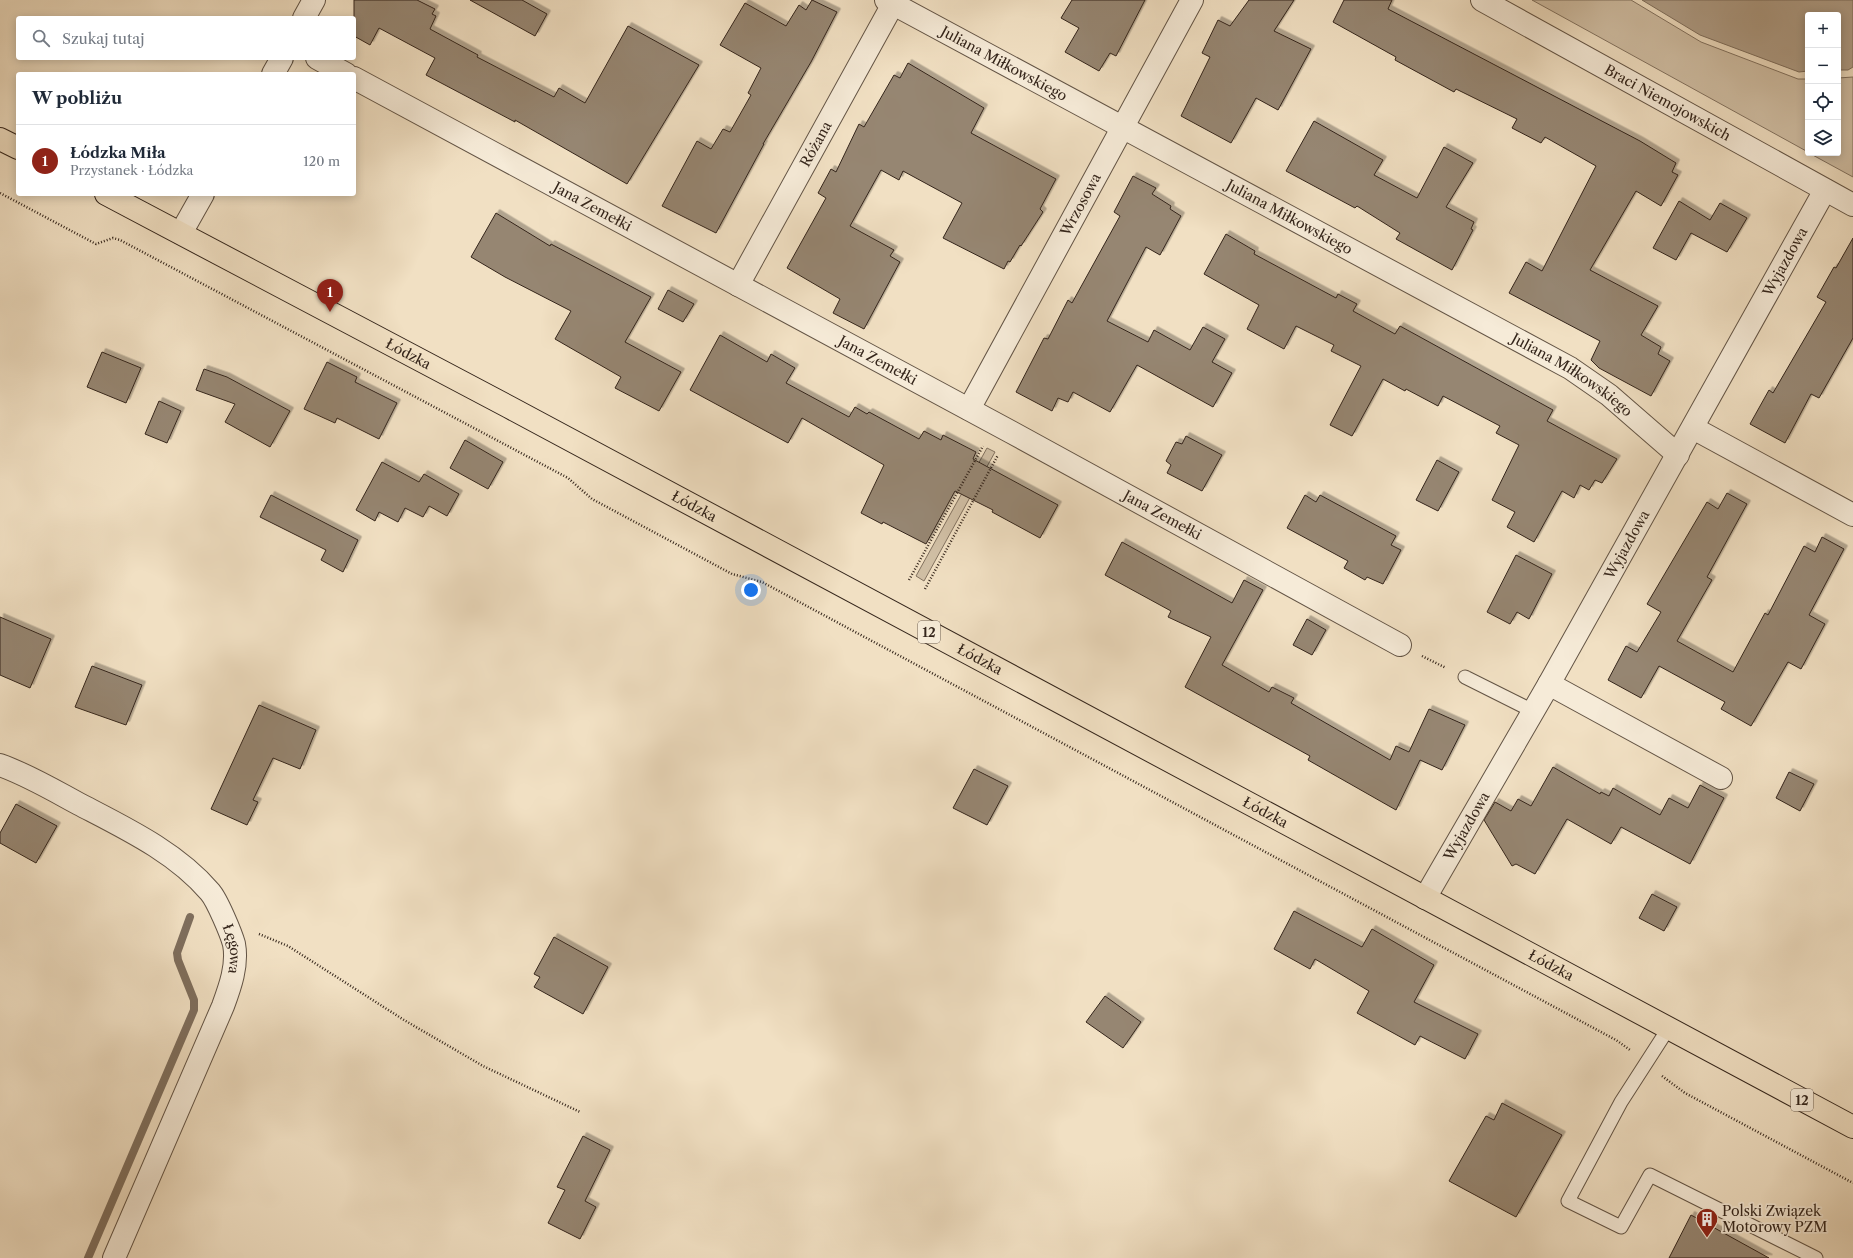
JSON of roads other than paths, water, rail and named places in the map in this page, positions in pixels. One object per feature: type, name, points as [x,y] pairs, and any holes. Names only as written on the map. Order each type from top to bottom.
[{"type":"main road","points":[[0,139],[16,147]]},
{"type":"main road","name":"Łódzka","points":[[110,196],[509,407],[1853,1127]]},
{"type":"street","points":[[305,16],[314,0]]},
{"type":"street","name":"Wrzosowa","points":[[968,409],[1192,0]]},
{"type":"street","name":"Braci Niemojowskich","points":[[1482,0],[1825,190],[1853,204]]},
{"type":"street","name":"Juliana Miłkowskiego","points":[[889,2],[1570,368],[1609,395],[1678,455]]},
{"type":"street","name":"Różana","points":[[738,285],[889,2]]},
{"type":"street","points":[[274,72],[281,60]]},
{"type":"street","points":[[320,60],[342,72]]},
{"type":"street","name":"Jana Zemełki","points":[[356,79],[968,409],[1400,645]]},
{"type":"street","name":"Wyjazdowa","points":[[1425,898],[1549,684],[1825,190]]},
{"type":"street","points":[[181,233],[202,196]]},
{"type":"street","points":[[1693,428],[1853,514]]},
{"type":"street","points":[[1549,684],[1721,778]]},
{"type":"street","name":"Łęgowa","points":[[0,765],[20,772],[122,826],[184,865],[211,893],[225,921],[234,944],[235,955],[230,985],[223,1006],[114,1258]]},
{"type":"lane","points":[[1465,677],[1533,711]]},
{"type":"lane","points":[[1668,1029],[1621,1102],[1568,1201],[1621,1227],[1650,1175],[1816,1258]]},
{"type":"waterway","points":[[88,1258],[194,1010],[194,1000],[178,960],[177,953],[190,917]]},
{"type":"place","name":"Łódzka Miła","points":[[330,312]]},
{"type":"place","name":"Polski Związek Motorowy PZM","points":[[1707,1238]]}]
